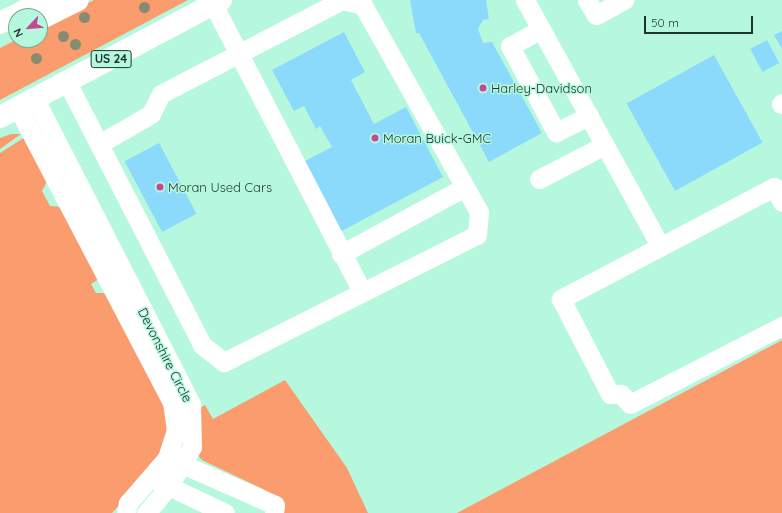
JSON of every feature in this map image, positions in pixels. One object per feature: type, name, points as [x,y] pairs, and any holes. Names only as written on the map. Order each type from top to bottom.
[{"type":"main road","points":[[0,23],[35,7],[78,0]]},
{"type":"main road","name":"US 24","points":[[18,108],[218,1]]},
{"type":"street","points":[[67,82],[98,144],[202,346],[224,362],[477,235],[479,212],[363,5],[342,0],[161,94],[151,114],[98,144]]},
{"type":"street","points":[[525,0],[660,246]]},
{"type":"street","points":[[587,0],[596,15],[624,0]]},
{"type":"street","points":[[218,1],[241,53],[341,254],[362,292]]},
{"type":"street","points":[[541,29],[510,46],[556,132],[589,116]]},
{"type":"street","name":"Devonshire Circle","points":[[18,108],[191,404],[192,447],[151,478],[128,503],[126,513]]},
{"type":"street","points":[[539,180],[605,145]]},
{"type":"street","points":[[341,254],[465,187]]},
{"type":"street","points":[[782,202],[774,187],[561,299],[610,394],[621,394],[630,404],[782,326]]},
{"type":"street","points":[[175,460],[275,505],[274,513]]},
{"type":"street","name":"Devonshire Circle","points":[[146,513],[168,487],[175,460]]},
{"type":"street","points":[[151,478],[225,513]]},
{"type":"shaded area","points":[[94,0],[188,0],[0,100],[0,48],[8,44],[8,48],[48,48],[48,24]]},
{"type":"shaded area","points":[[11,134],[21,134],[0,149],[0,138]]},
{"type":"shaded area","points":[[25,137],[48,179],[42,191],[50,206],[62,207],[99,279],[91,284],[96,293],[107,293],[158,382],[170,422],[162,458],[112,513],[0,513],[0,153]]},
{"type":"shaded area","points":[[782,340],[782,513],[457,513]]},
{"type":"shaded area","points":[[285,380],[347,468],[368,513],[279,513],[265,490],[202,460],[197,454],[196,410],[205,405],[213,419]]},
{"type":"building","name":"Harley-Davidson","points":[[410,0],[486,0],[489,19],[483,20],[478,29],[483,43],[492,42],[542,133],[489,162],[419,33],[416,33]]},
{"type":"building","points":[[782,31],[782,49],[774,35]]},
{"type":"building","name":"Moran Buick-GMC","points":[[344,32],[365,72],[351,80],[374,124],[406,107],[443,177],[338,233],[301,163],[332,147],[320,126],[316,129],[304,106],[294,111],[272,70]]},
{"type":"building","points":[[767,40],[779,63],[762,72],[750,49]]},
{"type":"building","points":[[714,55],[762,142],[675,191],[627,103]]},
{"type":"building","name":"Moran Used Cars","points":[[159,143],[197,214],[162,232],[125,161]]},
{"type":"place","name":"Harley-Davidson","points":[[483,88]]},
{"type":"place","name":"Moran Buick-GMC","points":[[375,138]]},
{"type":"place","name":"Moran Used Cars","points":[[160,187]]}]
